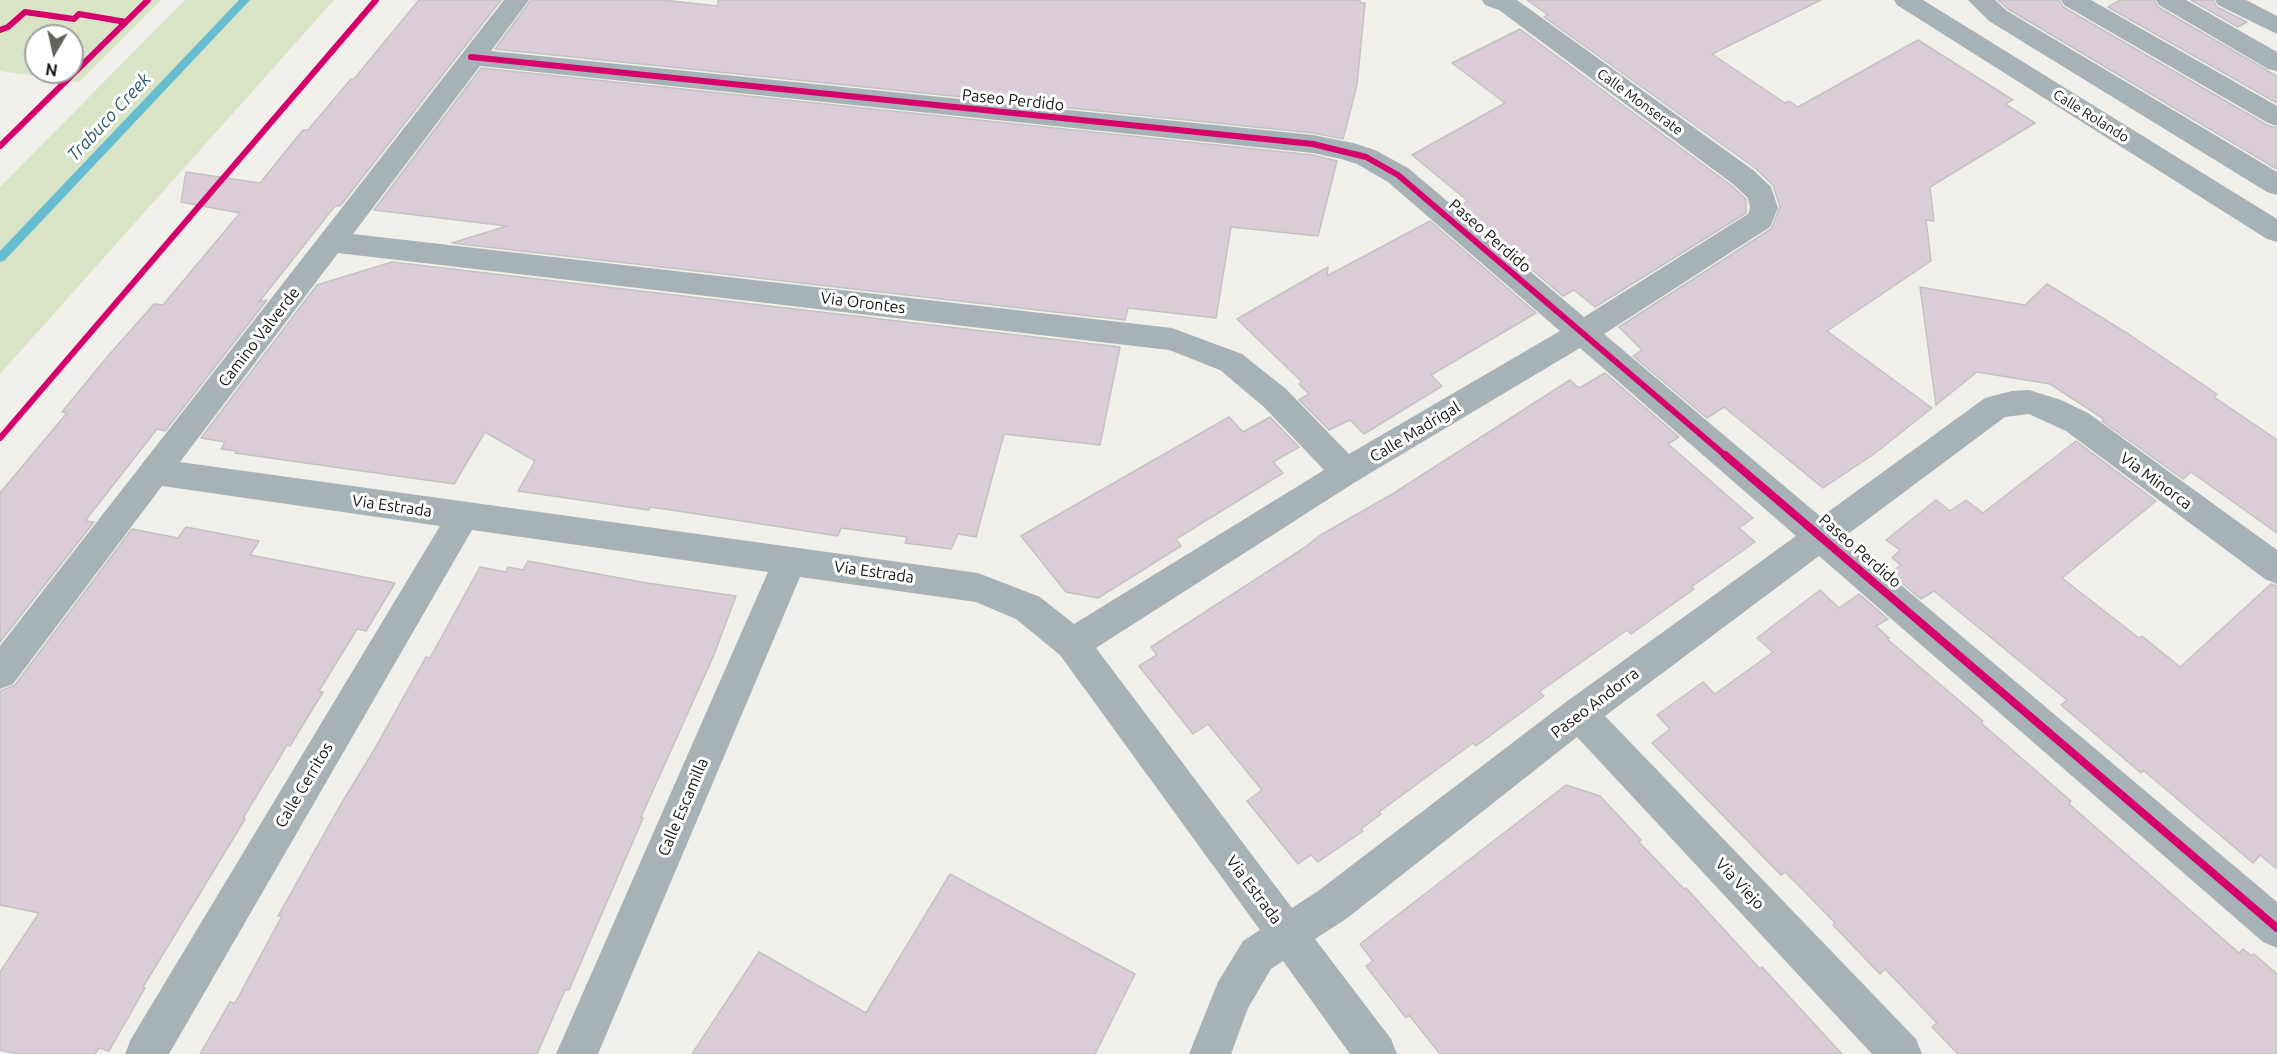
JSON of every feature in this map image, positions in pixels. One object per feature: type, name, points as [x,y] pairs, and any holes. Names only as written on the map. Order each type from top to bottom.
[{"type":"street","name":"Camino Valverde","points":[[0,673],[517,0]]},
{"type":"street","name":"Calle Monserate","points":[[1494,0],[1508,5],[1743,177],[1761,194],[1764,208],[1760,220]]},
{"type":"street","name":"Calle Rolando","points":[[1906,0],[2277,232]]},
{"type":"street","points":[[1930,15],[1980,0],[1998,16],[2277,185]]},
{"type":"street","points":[[2073,0],[2277,117]]},
{"type":"street","points":[[2168,0],[2277,63]]},
{"type":"street","points":[[2227,0],[2277,26]]},
{"type":"street","name":"Paseo Perdido","points":[[471,57],[1240,136],[1344,150],[1366,157],[1398,175],[2277,928]]},
{"type":"street","name":"Calle Madrigal","points":[[1071,644],[1346,472],[1582,333],[1760,220]]},
{"type":"street","name":"Via Orontes","points":[[332,242],[1172,339],[1231,362],[1275,398],[1346,472]]},
{"type":"street","name":"Paseo Andorra","points":[[1210,1054],[1232,996],[1257,956],[1332,905],[1579,714],[1996,407],[2029,402]]},
{"type":"street","name":"Via Minorca","points":[[2029,402],[2050,409],[2077,423],[2277,569]]},
{"type":"street","name":"Via Estrada","points":[[154,472],[978,588],[1028,608],[1049,623],[1071,644],[1376,1054]]},
{"type":"street","name":"Calle Cerritos","points":[[146,1054],[463,516]]},
{"type":"street","name":"Calle Escamilla","points":[[577,1054],[789,561]]},
{"type":"street","name":"Via Viejo","points":[[1579,714],[1901,1054]]},
{"type":"green space","points":[[0,0],[161,0],[84,77],[84,24],[24,24],[24,74],[0,71]]},
{"type":"green space","points":[[185,0],[334,0],[0,374],[0,187]]},
{"type":"building","points":[[419,0],[501,0],[340,206],[335,206],[259,302],[267,300],[165,431],[157,429],[85,521],[94,522],[0,642],[0,493],[67,413],[62,412],[108,356],[154,304],[163,305],[240,213],[181,202],[186,172],[260,183],[303,130],[308,130],[351,79],[354,79]]},
{"type":"building","points":[[531,0],[662,0],[718,6],[718,0],[1360,0],[1360,3],[1365,3],[1357,85],[1343,139],[1313,133],[495,49]]},
{"type":"building","points":[[1527,0],[1821,0],[1712,54],[1785,103],[1789,101],[1798,107],[1918,40],[2013,100],[2005,104],[2035,123],[1930,187],[1934,221],[1926,220],[1931,261],[1827,331],[1932,408],[1874,454],[1823,488],[1724,407],[1707,418],[1633,356],[1642,350],[1619,327],[1771,229],[1780,207],[1773,185],[1755,168],[1544,17],[1548,15]]},
{"type":"building","points":[[1998,0],[2059,0],[2063,7],[2267,125],[2277,128],[2277,169],[2008,9]]},
{"type":"building","points":[[2120,0],[2154,0],[2158,7],[2277,76],[2277,103],[2108,7]]},
{"type":"building","points":[[2191,0],[2213,0],[2217,7],[2247,22],[2238,27]]},
{"type":"building","points":[[1520,29],[1732,186],[1746,199],[1746,213],[1595,307],[1574,290],[1563,296],[1457,207],[1468,201],[1412,155],[1505,103],[1452,63]]},
{"type":"building","points":[[481,68],[1313,155],[1337,161],[1318,236],[1231,227],[1216,318],[1128,308],[1125,320],[452,243],[507,226],[374,210]]},
{"type":"building","points":[[1430,221],[1536,313],[1431,375],[1442,386],[1364,434],[1350,420],[1329,430],[1299,400],[1309,394],[1299,384],[1302,382],[1237,319],[1328,267],[1327,276]]},
{"type":"building","points":[[392,262],[1120,347],[1100,445],[1004,434],[976,537],[958,534],[951,549],[905,543],[907,537],[841,528],[838,536],[650,507],[649,510],[518,491],[535,461],[485,432],[454,484],[235,453],[236,451],[221,449],[225,442],[201,438],[317,285]]},
{"type":"building","points":[[2047,284],[2130,335],[2217,394],[2214,397],[2277,440],[2277,533],[2191,472],[2183,479],[2102,421],[2104,419],[2050,384],[1977,372],[1936,405],[1920,287],[2025,305]]},
{"type":"building","points":[[1605,373],[1679,437],[1668,444],[1753,518],[1739,528],[1755,542],[1691,587],[1694,589],[1631,634],[1627,630],[1539,692],[1544,696],[1476,746],[1473,743],[1379,812],[1381,814],[1361,829],[1363,831],[1318,862],[1311,855],[1298,864],[1247,801],[1262,790],[1208,724],[1193,734],[1139,666],[1157,655],[1151,647],[1319,536],[1394,493],[1570,380],[1579,388]]},
{"type":"building","points":[[1229,417],[1243,432],[1270,417],[1299,447],[1273,462],[1283,473],[1176,539],[1181,546],[1098,598],[1066,592],[1021,536]]},
{"type":"building","points":[[2076,441],[2156,501],[2062,578],[2139,638],[2142,636],[2180,667],[2271,584],[2277,586],[2277,869],[2260,855],[2253,863],[2143,770],[2141,773],[2061,705],[2067,700],[1934,591],[1921,599],[1890,573],[1901,565],[1892,558],[1900,550],[1886,540],[1936,500],[1950,511],[1966,500],[1983,513]]},
{"type":"building","points":[[186,527],[259,541],[250,555],[395,583],[366,631],[357,629],[319,691],[323,692],[290,746],[287,745],[243,818],[245,819],[143,987],[145,988],[109,1051],[99,1048],[95,1054],[18,1054],[0,1050],[0,972],[39,913],[0,905],[0,691],[15,685],[132,529],[178,538]]},
{"type":"building","points":[[528,561],[641,582],[736,596],[713,657],[641,817],[643,818],[569,990],[565,990],[537,1054],[200,1054],[230,1002],[235,1003],[282,916],[278,916],[426,657],[430,658],[480,567],[506,572],[508,567],[523,570]]},
{"type":"building","points":[[1820,590],[1839,608],[1859,594],[1888,619],[1876,626],[1889,638],[1887,639],[1983,721],[1981,723],[2071,801],[2069,804],[2239,953],[2243,949],[2252,956],[2254,954],[2277,974],[2277,1054],[1958,1054],[1932,1027],[1937,1023],[1885,969],[1880,974],[1833,925],[1835,923],[1785,872],[1781,875],[1652,743],[1670,729],[1657,715],[1703,682],[1715,694],[1773,652],[1757,638]]},
{"type":"building","points":[[1566,785],[1600,796],[1641,840],[1639,842],[1684,889],[1686,888],[1760,969],[1762,967],[1842,1054],[1440,1054],[1409,1015],[1406,1018],[1366,966],[1373,961],[1360,944]]},
{"type":"building","points":[[950,874],[1135,974],[1095,1054],[692,1054],[759,952],[866,1013]]},
{"type":"waterway","name":"Trabuco Creek","points":[[0,258],[245,0]]},
{"type":"cycle path","points":[[0,146],[148,0]]},
{"type":"cycle path","points":[[0,438],[376,0]]},
{"type":"cycle path","points":[[0,30],[8,27],[25,12],[74,19],[79,14],[126,22]]},
{"type":"cycle path","points":[[471,57],[1313,144],[1366,157],[1398,175],[2277,928]]}]
